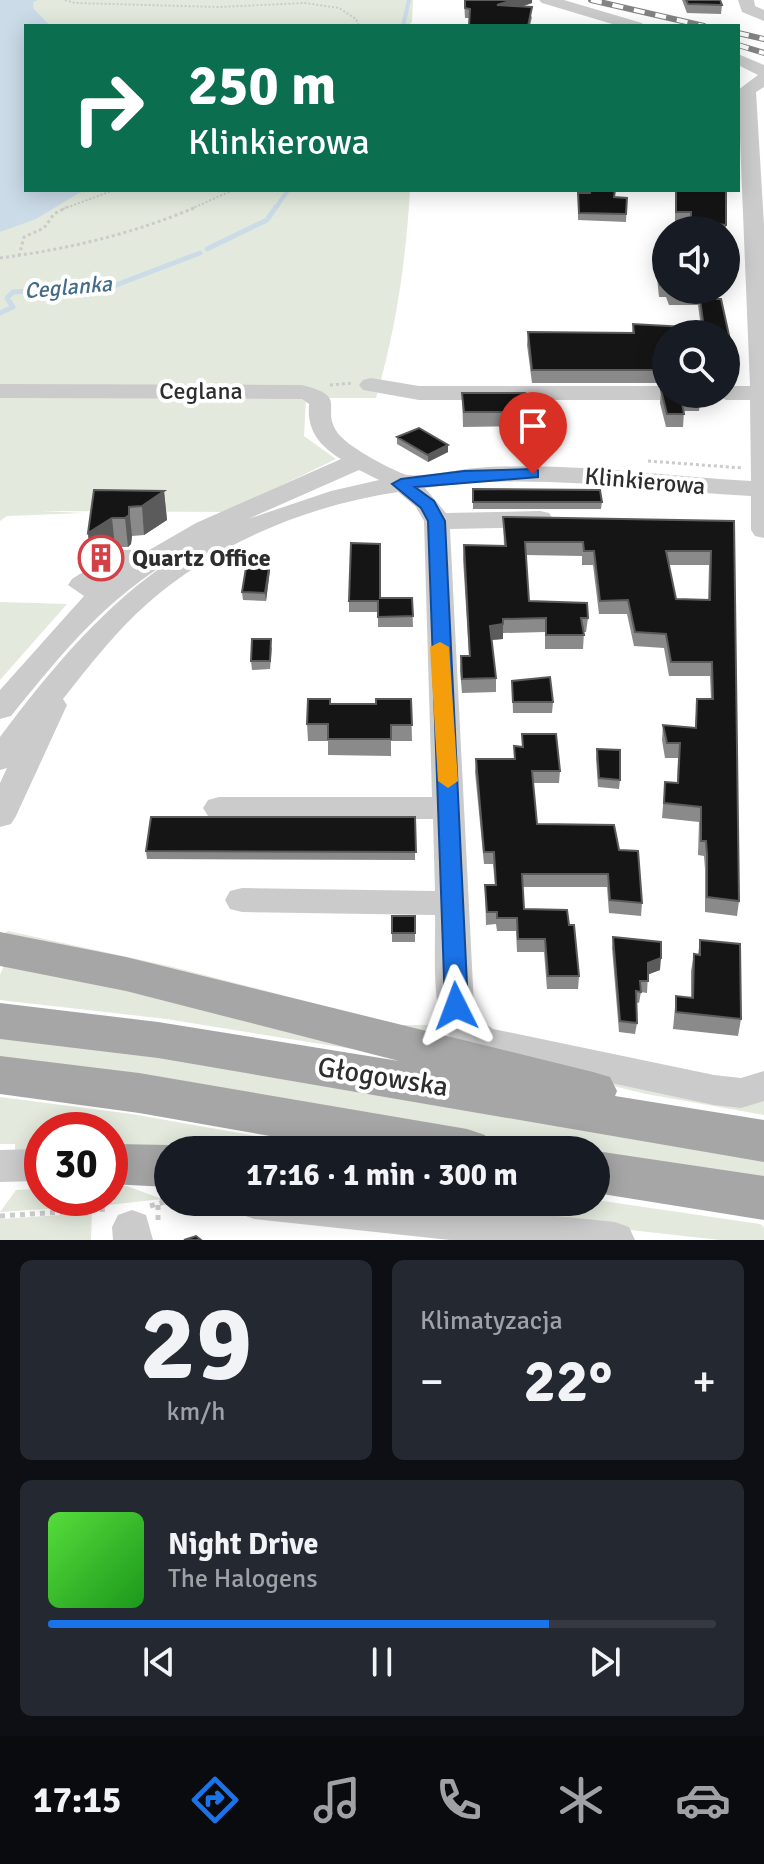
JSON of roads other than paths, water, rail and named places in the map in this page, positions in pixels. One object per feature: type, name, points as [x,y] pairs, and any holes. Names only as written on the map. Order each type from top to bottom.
[{"type":"main road","points":[[0,949],[126,974],[582,1088],[756,1140]]},
{"type":"main road","name":"Głogowska","points":[[0,1021],[158,1040],[756,1140]]},
{"type":"main road","points":[[0,1075],[139,1093],[386,1136]]},
{"type":"main road","points":[[610,1174],[764,1198]]},
{"type":"main road","points":[[610,1183],[677,1185]]},
{"type":"street","points":[[547,0],[629,24]]},
{"type":"street","points":[[746,0],[748,9],[764,16]]},
{"type":"street","points":[[544,19],[548,13],[555,11],[581,10]]},
{"type":"street","points":[[753,73],[747,90],[759,227],[762,359],[761,480],[756,525]]},
{"type":"street","points":[[371,385],[419,393],[652,393]]},
{"type":"street","points":[[740,392],[762,390]]},
{"type":"street","name":"Ceglana","points":[[0,391],[279,391],[314,395],[321,403],[319,418],[322,432],[360,460]]},
{"type":"street","points":[[0,709],[67,629],[103,595],[82,585],[173,524],[183,523],[200,532],[360,460],[401,484],[428,505],[437,521],[440,647],[450,808],[451,903],[456,1006],[461,1025],[485,1042],[725,1092],[749,1092],[764,1086]]},
{"type":"street","name":"Klinkierowa","points":[[0,760],[32,714],[110,623],[144,592],[186,562],[241,532],[295,510],[401,484],[464,476],[533,474],[761,480]]},
{"type":"street","points":[[437,521],[564,519]]},
{"type":"street","name":"Klinkierowa","points":[[0,816],[64,678]]},
{"type":"street","points":[[219,808],[450,808]]},
{"type":"street","points":[[242,900],[451,903]]},
{"type":"street","points":[[387,1216],[615,1240]]},
{"type":"water","points":[[0,0],[38,0],[33,2],[34,9],[48,24],[24,24],[24,192],[81,192],[36,219],[0,232]]},
{"type":"waterway","name":"Ceglanka","points":[[403,24],[409,0]]},
{"type":"waterway","name":"Ceglanka","points":[[275,209],[287,192]]},
{"type":"waterway","name":"Ceglanka","points":[[207,249],[267,220],[276,207]]},
{"type":"waterway","name":"Ceglanka","points":[[0,313],[13,307],[7,298],[13,292],[116,285],[200,253]]},
{"type":"railway","points":[[591,0],[695,24]]},
{"type":"railway","points":[[740,33],[764,39]]},
{"type":"railway","points":[[740,46],[764,53]]},
{"type":"place","name":"Quartz Office","points":[[101,558]]}]
